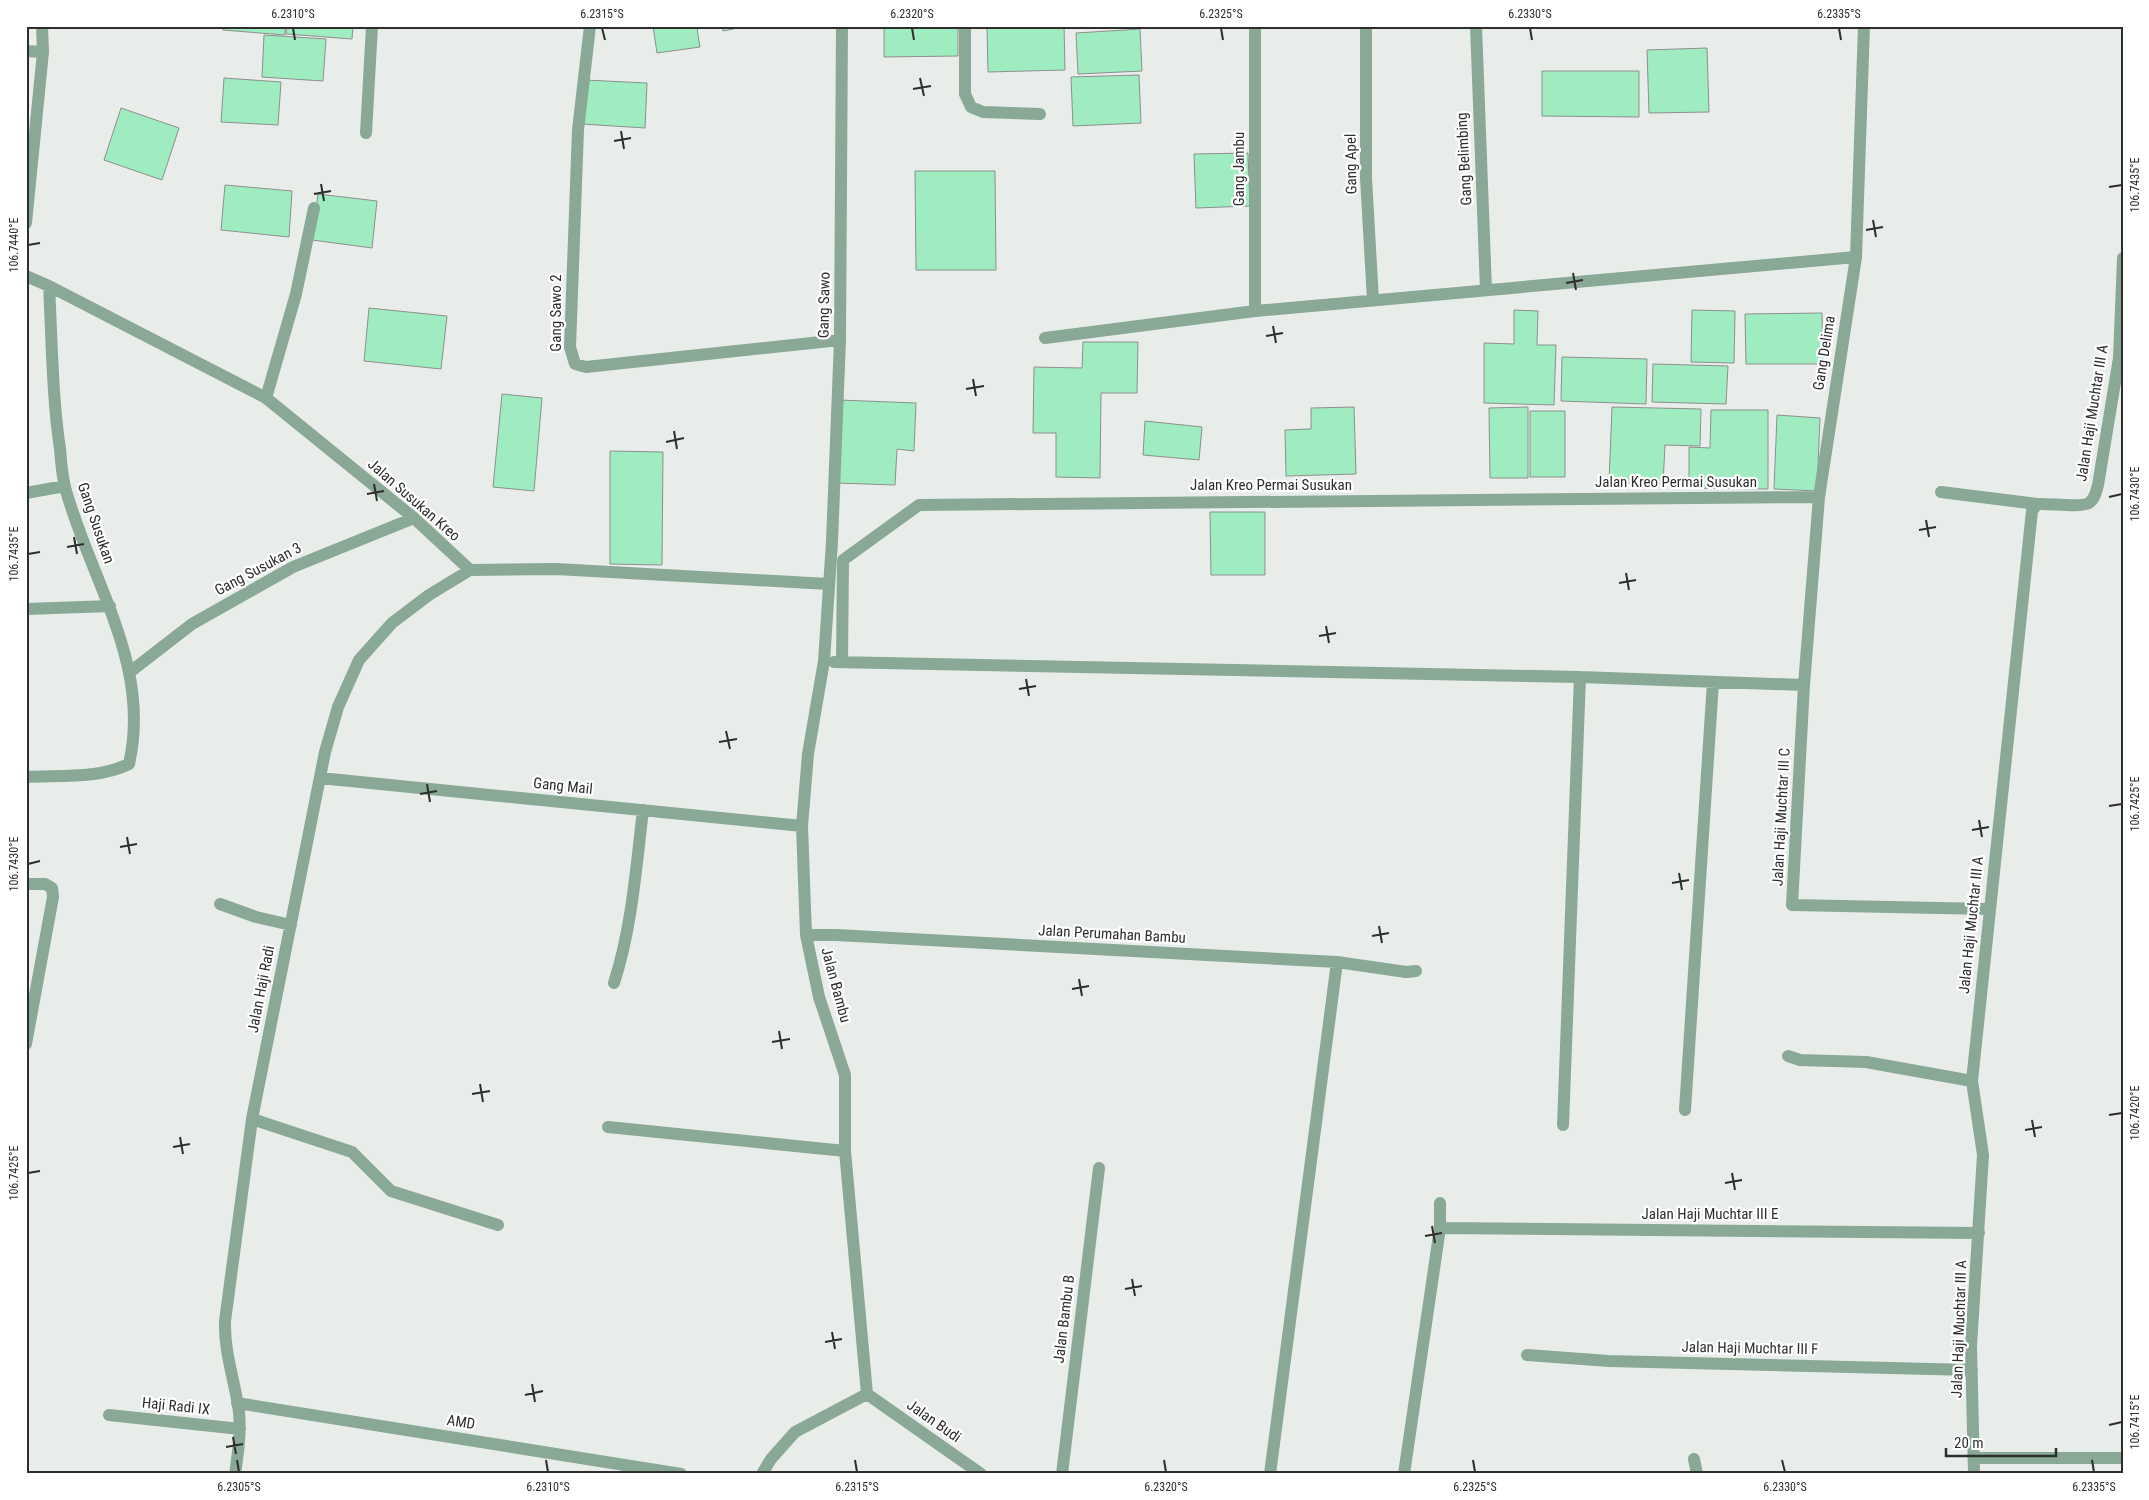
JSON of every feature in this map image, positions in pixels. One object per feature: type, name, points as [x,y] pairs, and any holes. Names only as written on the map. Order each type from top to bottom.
[{"type":"street","points":[[26,224],[43,52],[42,26]]},
{"type":"street","points":[[366,133],[372,26]]},
{"type":"street","name":"Gang Sawo 2","points":[[590,26],[578,130],[570,346],[575,364],[593,367],[840,340]]},
{"type":"street","name":"Gang Sawo","points":[[828,584],[840,340],[842,26]]},
{"type":"street","points":[[965,26],[965,94],[971,108],[983,112],[1040,114]]},
{"type":"street","name":"Gang Jambu","points":[[1255,26],[1255,311]]},
{"type":"street","name":"Gang Apel","points":[[1366,26],[1366,178],[1373,300]]},
{"type":"street","name":"Gang Belimbing","points":[[1476,26],[1486,290]]},
{"type":"street","name":"Gang Delima","points":[[1804,685],[1818,497],[1856,256],[1864,26]]},
{"type":"street","points":[[26,51],[43,52]]},
{"type":"street","points":[[266,398],[296,294],[314,208]]},
{"type":"street","points":[[1045,338],[1255,311],[1856,256]]},
{"type":"street","name":"Jalan Haji Muchtar III A","points":[[1974,1474],[1971,1346],[1983,1155],[1972,1081],[2032,511],[2037,504],[2081,504],[2089,502],[2095,497],[2119,358],[2123,258]]},
{"type":"street","name":"Jalan Susukan Kreo","points":[[26,276],[49,286],[266,398],[414,518],[470,570]]},
{"type":"street","name":"Gang Susukan","points":[[26,777],[98,774],[117,770],[129,764],[134,738],[130,672],[123,642],[85,548],[65,486],[54,413],[49,286]]},
{"type":"street","points":[[26,493],[65,486]]},
{"type":"street","points":[[1941,492],[2037,504]]},
{"type":"street","name":"Jalan Kreo Permai Susukan","points":[[842,662],[843,560],[919,505],[1818,497]]},
{"type":"street","name":"Gang Susukan 3","points":[[130,672],[192,624],[293,567],[414,518]]},
{"type":"street","points":[[470,570],[556,569],[828,584]]},
{"type":"street","name":"Jalan Haji Radi","points":[[235,1474],[240,1429],[237,1403],[224,1339],[224,1321],[252,1118],[320,778],[338,707],[359,660],[392,623],[429,595],[470,570]]},
{"type":"street","name":"Jalan Bambu","points":[[828,584],[824,661],[808,754],[802,826],[806,935],[819,997],[845,1075],[845,1151],[868,1394]]},
{"type":"street","points":[[26,609],[110,606]]},
{"type":"street","points":[[824,661],[1580,677],[1804,685]]},
{"type":"street","points":[[1563,1125],[1580,677]]},
{"type":"street","points":[[1686,1110],[1712,682]]},
{"type":"street","name":"Jalan Haji Muchtar III C","points":[[1804,685],[1792,905],[1989,909]]},
{"type":"street","name":"Gang Mail","points":[[320,778],[802,826]]},
{"type":"street","points":[[614,983],[623,956],[632,904],[643,810]]},
{"type":"street","points":[[26,884],[45,884],[52,888],[53,897],[26,1044]]},
{"type":"street","points":[[220,904],[256,917],[291,925]]},
{"type":"street","name":"Jalan Perumahan Bambu","points":[[806,935],[836,935],[1337,962],[1406,972],[1416,971]]},
{"type":"street","points":[[1270,1474],[1337,962]]},
{"type":"street","points":[[1788,1056],[1800,1060],[1866,1062],[1972,1081]]},
{"type":"street","points":[[252,1118],[352,1152],[391,1191],[498,1225]]},
{"type":"street","points":[[608,1128],[845,1151]]},
{"type":"street","name":"Jalan Bambu B","points":[[1062,1474],[1099,1168]]},
{"type":"street","points":[[1404,1474],[1440,1228],[1440,1203]]},
{"type":"street","name":"Jalan Haji Muchtar III E","points":[[1440,1228],[1979,1233]]},
{"type":"street","name":"Jalan Haji Muchtar III F","points":[[1527,1355],[1609,1361],[1972,1370]]},
{"type":"street","points":[[762,1474],[771,1459],[795,1432],[868,1394]]},
{"type":"street","name":"Jalan Budi","points":[[868,1394],[981,1474]]},
{"type":"street","name":"AMD","points":[[237,1403],[681,1474]]},
{"type":"street","name":"Haji Radi IX","points":[[109,1415],[240,1429]]},
{"type":"street","points":[[1974,1458],[2123,1458]]},
{"type":"street","points":[[1694,1459],[1697,1474]]},
{"type":"building","points":[[223,26],[285,26],[285,35],[223,30]]},
{"type":"building","points":[[287,26],[353,26],[352,39],[286,34]]},
{"type":"building","points":[[653,26],[708,26],[697,28],[700,47],[657,53]]},
{"type":"building","points":[[722,26],[748,26],[723,31]]},
{"type":"building","points":[[884,26],[958,26],[958,56],[884,57]]},
{"type":"building","points":[[987,26],[1064,26],[1065,70],[988,72]]},
{"type":"building","points":[[1140,29],[1142,71],[1078,74],[1076,33]]},
{"type":"building","points":[[264,35],[326,39],[323,81],[262,77]]},
{"type":"building","points":[[1707,48],[1709,112],[1649,113],[1647,50]]},
{"type":"building","points":[[1542,71],[1639,71],[1639,117],[1542,116]]},
{"type":"building","points":[[1139,75],[1141,123],[1073,126],[1071,77]]},
{"type":"building","points":[[224,78],[281,82],[278,125],[221,122]]},
{"type":"building","points":[[585,80],[647,83],[645,128],[582,124]]},
{"type":"building","points":[[121,108],[179,128],[162,180],[104,160]]},
{"type":"building","points":[[1248,153],[1250,206],[1196,208],[1194,154]]},
{"type":"building","points":[[915,171],[995,171],[996,270],[916,270]]},
{"type":"building","points":[[225,185],[292,191],[289,237],[221,230]]},
{"type":"building","points":[[318,194],[377,201],[372,248],[312,240]]},
{"type":"building","points":[[369,308],[447,316],[441,369],[364,361]]},
{"type":"building","points":[[1514,310],[1538,311],[1537,345],[1556,345],[1554,405],[1484,403],[1484,343],[1514,344]]},
{"type":"building","points":[[1692,310],[1735,311],[1734,363],[1691,362]]},
{"type":"building","points":[[1822,313],[1823,364],[1746,364],[1745,314]]},
{"type":"building","points":[[1083,342],[1138,342],[1137,393],[1101,393],[1100,478],[1056,477],[1056,433],[1033,433],[1034,367],[1082,368]]},
{"type":"building","points":[[1562,357],[1647,359],[1646,404],[1561,401]]},
{"type":"building","points":[[1653,364],[1728,366],[1726,404],[1652,402]]},
{"type":"building","points":[[502,394],[542,398],[534,491],[493,487]]},
{"type":"building","points":[[839,400],[916,403],[914,451],[897,449],[895,485],[836,483]]},
{"type":"building","points":[[1354,407],[1356,474],[1286,476],[1285,430],[1311,429],[1311,408]]},
{"type":"building","points":[[1528,407],[1528,478],[1490,478],[1489,408]]},
{"type":"building","points":[[1612,407],[1701,409],[1700,446],[1665,445],[1663,484],[1609,482]]},
{"type":"building","points":[[1711,410],[1768,410],[1768,489],[1689,488],[1689,447],[1710,448]]},
{"type":"building","points":[[1530,411],[1565,411],[1565,477],[1530,477]]},
{"type":"building","points":[[1777,415],[1820,418],[1817,491],[1774,489]]},
{"type":"building","points":[[1145,421],[1202,427],[1199,460],[1143,455]]},
{"type":"building","points":[[610,451],[663,452],[662,565],[610,564]]},
{"type":"building","points":[[1210,512],[1265,512],[1265,575],[1211,575]]}]
